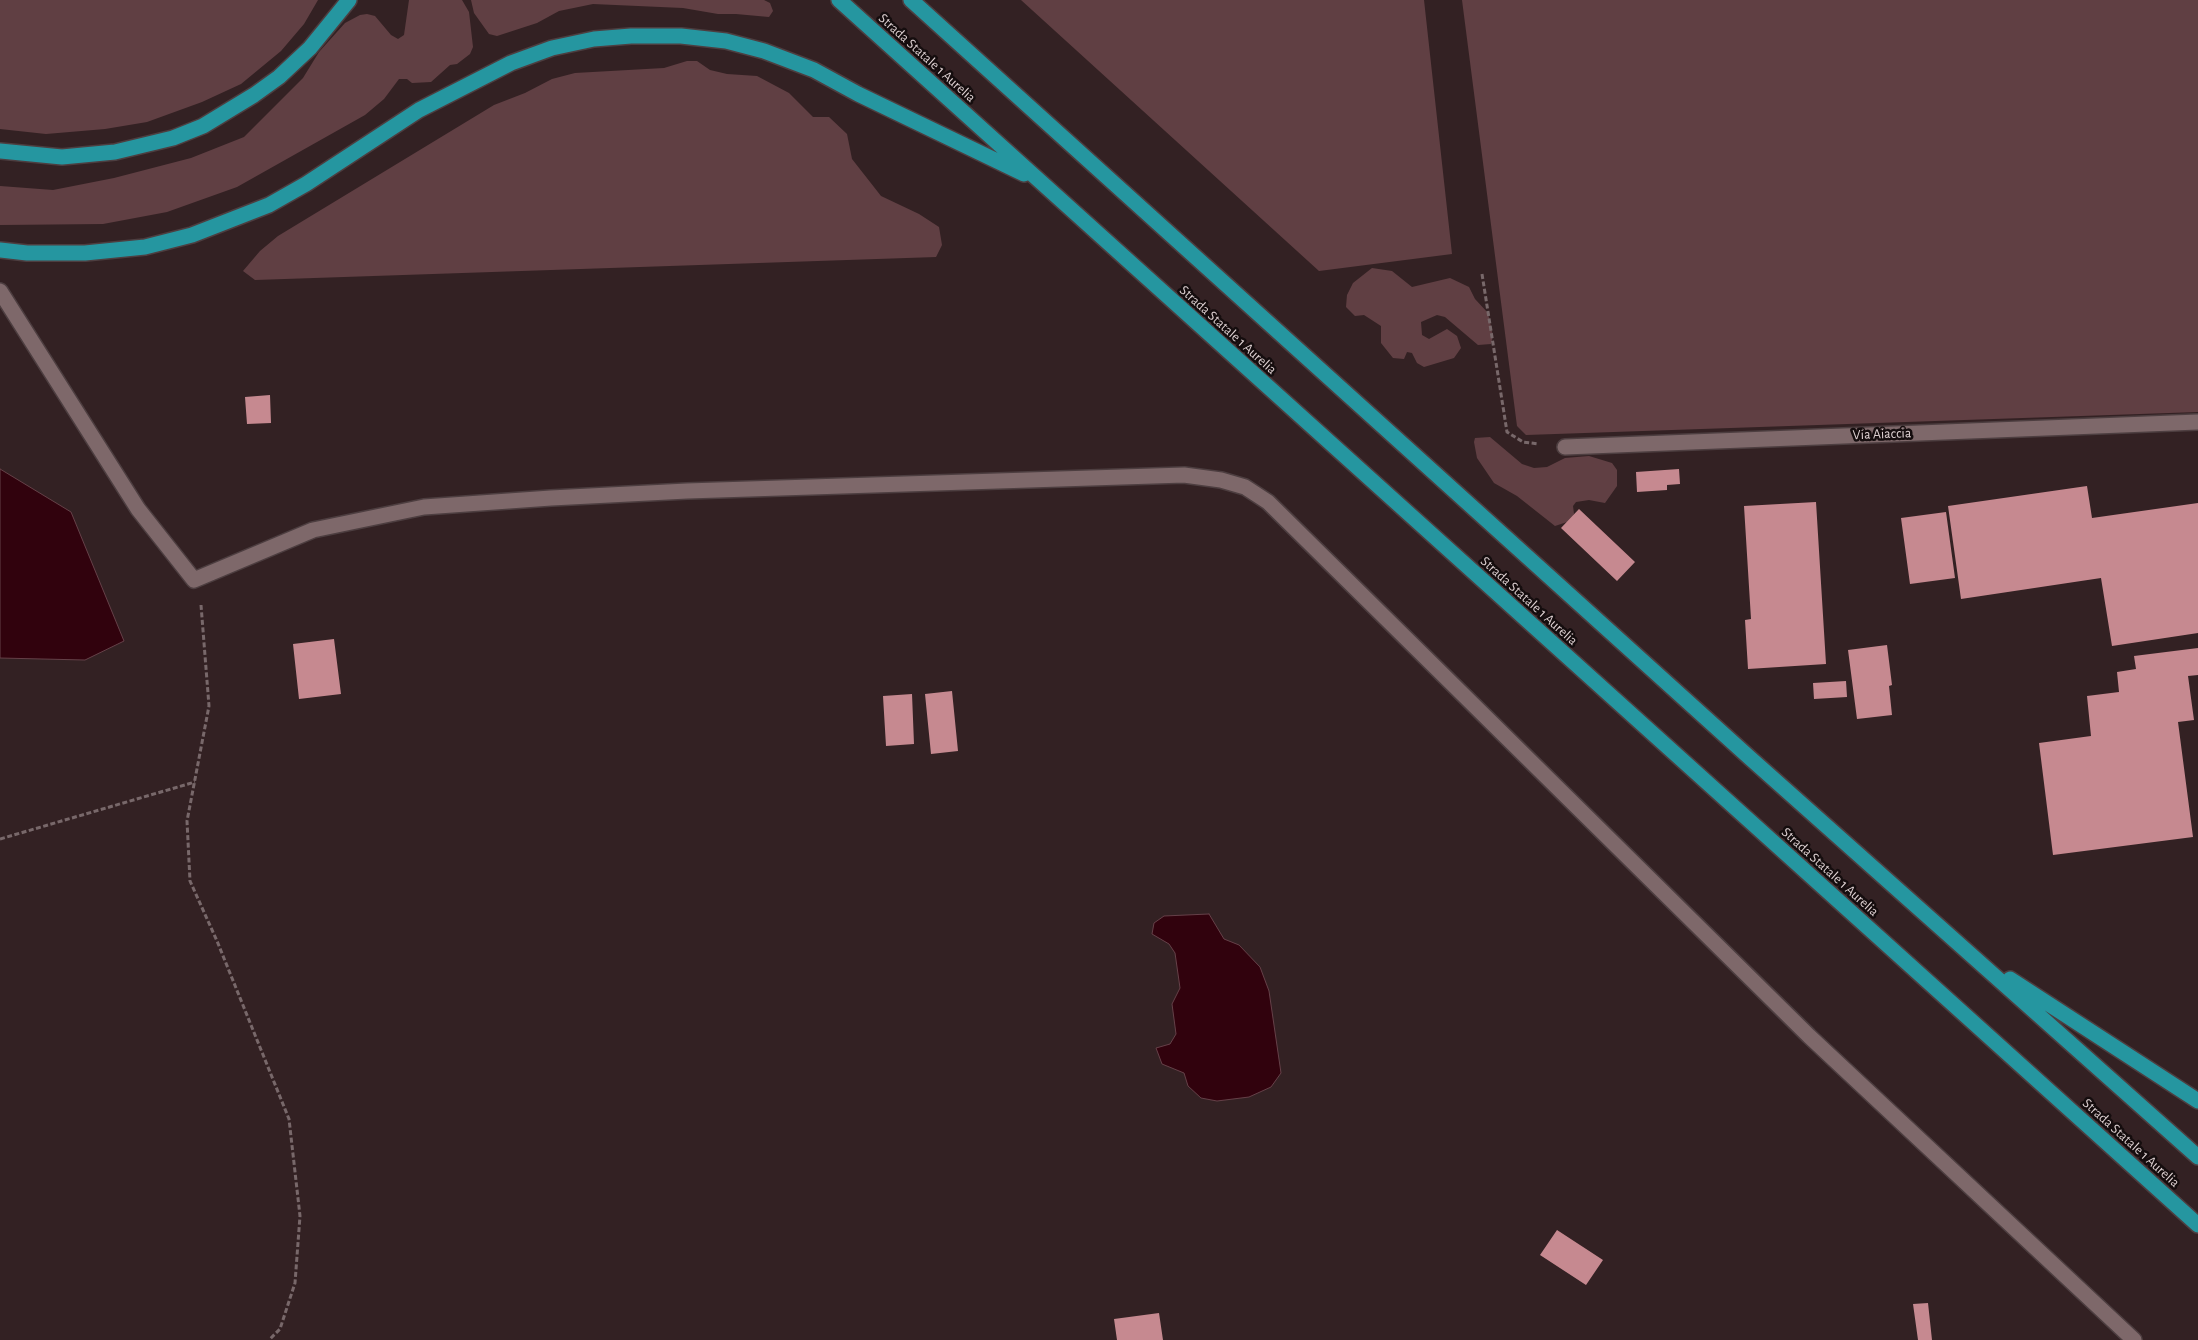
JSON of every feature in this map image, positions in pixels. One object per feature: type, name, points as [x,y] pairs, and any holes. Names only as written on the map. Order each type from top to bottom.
[{"type":"highway","points":[[0,151],[62,157],[115,152],[138,148],[173,138],[195,129],[231,109],[279,77],[310,48],[349,0]]},
{"type":"highway","name":"Strada Statale 1 Aurelia","points":[[839,0],[2198,1225]]},
{"type":"highway","points":[[911,0],[1736,745],[2198,1157]]},
{"type":"highway","points":[[0,250],[27,253],[85,253],[145,247],[192,235],[269,205],[306,184],[419,110],[511,63],[552,48],[594,39],[631,36],[681,36],[726,41],[764,51],[814,70],[858,94],[1039,181]]},
{"type":"highway","points":[[1971,954],[2198,1101]]},
{"type":"street","points":[[0,291],[138,509],[194,580],[313,530],[424,507],[687,491],[1184,475],[1221,480],[1245,487],[1268,502],[1809,1036],[2134,1340]]},
{"type":"street","name":"Via Aiaccia","points":[[1565,447],[2198,422]]},
{"type":"path","points":[[1482,274],[1507,432],[1523,442],[1565,447]]},
{"type":"path","points":[[194,580],[202,612],[209,706],[187,822],[190,881],[217,941],[288,1119],[300,1216],[295,1282],[280,1329],[269,1340]]},
{"type":"path","points":[[0,839],[195,782]]},
{"type":"shaded area","points":[[0,0],[318,0],[304,24],[281,51],[241,84],[202,102],[147,122],[105,129],[46,134],[0,129]]},
{"type":"shaded area","points":[[409,0],[462,0],[469,12],[473,47],[470,54],[457,64],[450,65],[431,82],[412,83],[407,79],[399,79],[384,99],[365,115],[237,187],[167,212],[103,224],[0,225],[0,186],[53,190],[114,178],[191,158],[244,137],[303,78],[319,52],[345,23],[360,15],[367,14],[375,16],[391,35],[398,39],[404,35]]},
{"type":"shaded area","points":[[471,0],[764,0],[770,3],[773,11],[769,17],[718,14],[683,8],[593,4],[559,11],[537,23],[497,36],[489,34],[474,13]]},
{"type":"shaded area","points":[[1021,0],[1424,0],[1452,254],[1319,271]]},
{"type":"shaded area","points":[[1462,0],[2198,0],[2198,412],[1526,435],[1517,426]]},
{"type":"shaded area","points":[[687,61],[697,61],[710,70],[727,74],[757,76],[789,93],[813,117],[829,117],[847,134],[852,159],[881,196],[919,214],[939,227],[942,245],[936,257],[255,280],[243,271],[260,251],[278,236],[494,105],[525,93],[552,79],[575,73],[664,68]]},
{"type":"shaded area","points":[[1372,268],[1392,271],[1412,287],[1450,278],[1469,287],[1475,299],[1488,313],[1493,336],[1491,344],[1478,345],[1445,317],[1437,315],[1421,322],[1422,335],[1429,339],[1447,329],[1457,336],[1461,348],[1454,358],[1424,367],[1417,363],[1412,353],[1407,352],[1404,359],[1393,358],[1381,343],[1381,326],[1364,315],[1355,316],[1346,307],[1347,295],[1353,283]]},
{"type":"shaded area","points":[[1490,437],[1522,464],[1534,468],[1547,467],[1565,458],[1589,456],[1612,463],[1617,470],[1617,486],[1605,503],[1589,500],[1576,502],[1573,506],[1574,514],[1570,521],[1555,526],[1517,496],[1494,483],[1477,458],[1474,442],[1475,438]]},
{"type":"shaded area","points":[[0,469],[71,512],[124,641],[85,660],[0,658]]},
{"type":"shaded area","points":[[1209,914],[1224,939],[1239,945],[1260,967],[1269,991],[1281,1073],[1271,1087],[1249,1097],[1217,1101],[1201,1098],[1188,1086],[1184,1073],[1162,1064],[1156,1048],[1170,1044],[1176,1034],[1172,1004],[1180,988],[1175,953],[1169,944],[1152,934],[1154,923],[1164,916]]},
{"type":"building","points":[[270,395],[271,423],[247,424],[245,397]]},
{"type":"building","points":[[1679,469],[1680,484],[1667,485],[1667,490],[1637,492],[1636,472]]},
{"type":"building","points":[[2087,486],[2092,518],[2198,503],[2198,633],[2112,646],[2101,578],[1961,599],[1948,506]]},
{"type":"building","points":[[1816,502],[1826,664],[1748,669],[1745,620],[1751,619],[1744,506]]},
{"type":"building","points":[[1579,509],[1635,562],[1617,581],[1561,528]]},
{"type":"building","points":[[1946,512],[1955,578],[1910,584],[1901,518]]},
{"type":"building","points":[[334,639],[341,694],[299,699],[293,644]]},
{"type":"building","points":[[1887,645],[1892,685],[1889,686],[1892,715],[1857,719],[1848,650]]},
{"type":"building","points":[[2198,648],[2198,675],[2188,676],[2194,720],[2178,722],[2193,837],[2053,855],[2039,743],[2091,736],[2087,696],[2119,692],[2117,672],[2136,669],[2134,656]]},
{"type":"building","points":[[1846,681],[1847,697],[1814,699],[1813,683]]},
{"type":"building","points":[[952,691],[958,751],[931,754],[925,694]]},
{"type":"building","points":[[912,694],[914,744],[886,746],[883,696]]},
{"type":"building","points":[[1557,1230],[1603,1260],[1586,1285],[1540,1255]]},
{"type":"building","points":[[1928,1303],[1932,1340],[1918,1340],[1913,1304]]},
{"type":"building","points":[[1159,1313],[1163,1340],[1117,1340],[1114,1319]]}]
